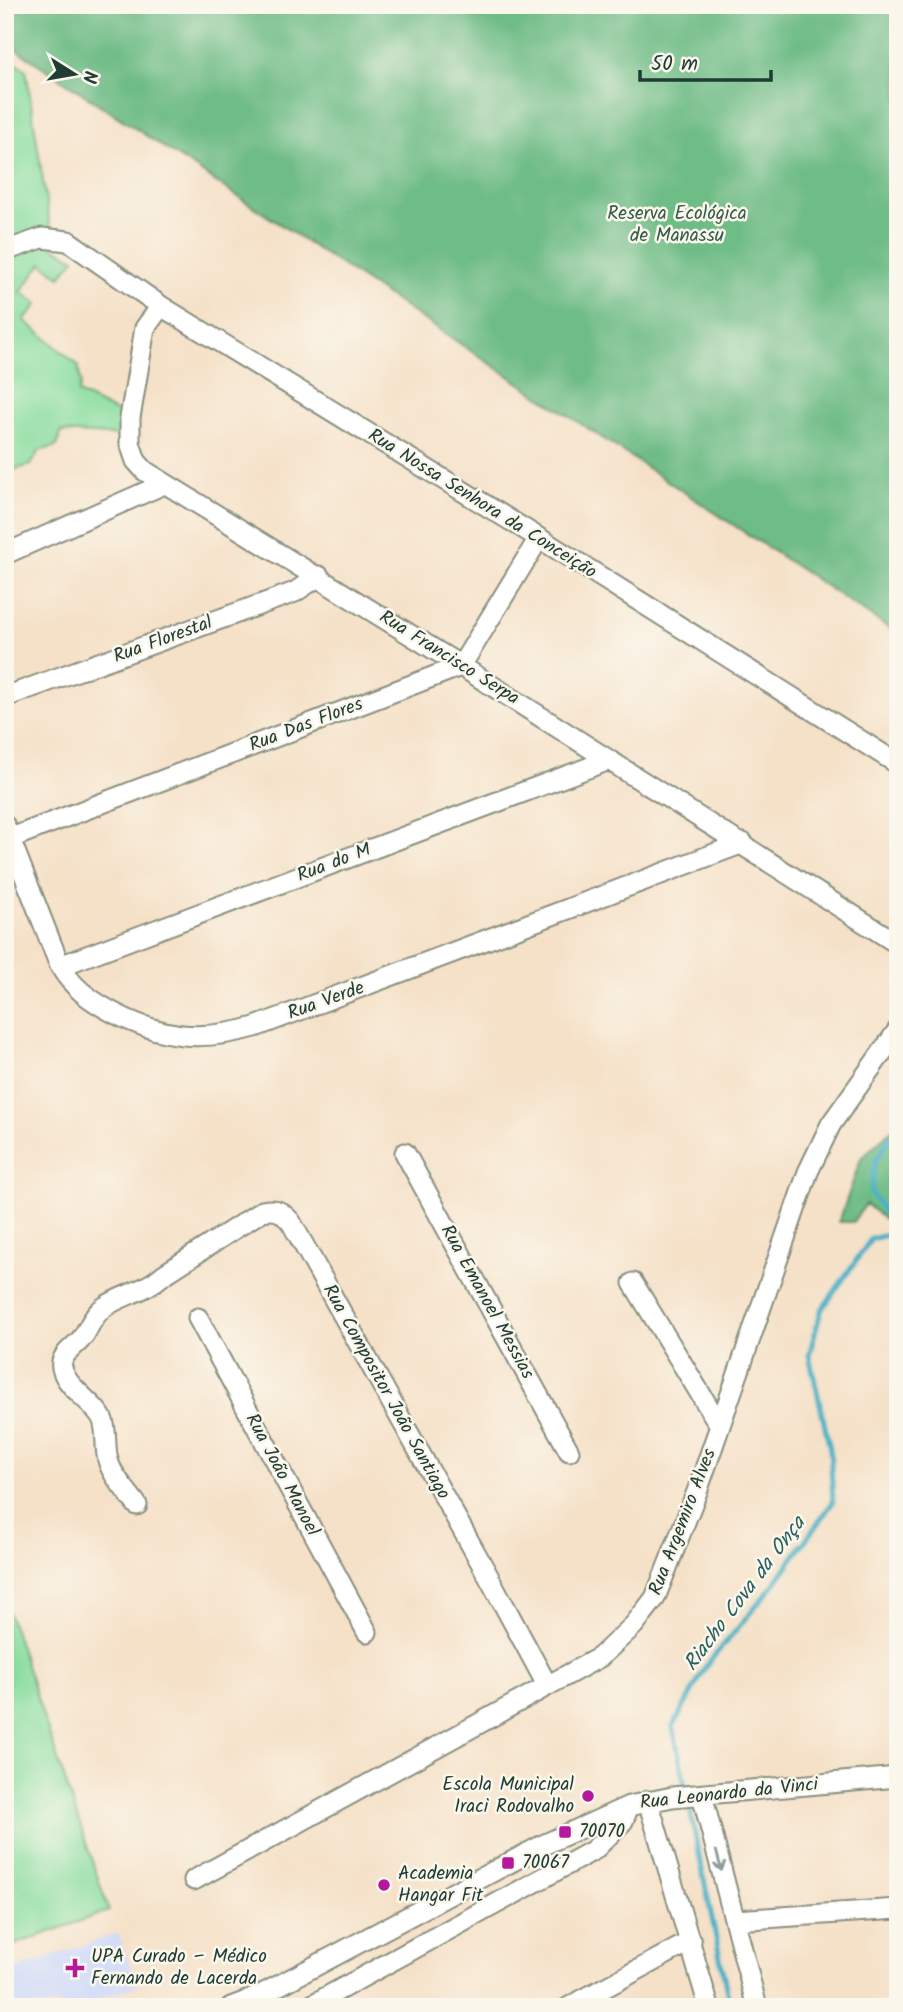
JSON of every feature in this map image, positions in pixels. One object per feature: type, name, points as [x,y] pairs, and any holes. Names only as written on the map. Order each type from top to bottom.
[{"type":"street","name":"Rua Nossa Senhora da Conceição","points":[[5,251],[42,238],[68,241],[161,306],[539,538],[898,764]]},
{"type":"street","name":"Rua Francisco Serpa","points":[[161,306],[145,328],[130,418],[130,443],[136,461],[164,484],[318,576],[743,843],[898,944]]},
{"type":"street","points":[[5,554],[164,484]]},
{"type":"street","points":[[461,666],[539,538]]},
{"type":"street","name":"Rua Florestal","points":[[5,697],[296,592],[318,576]]},
{"type":"street","name":"Rua Das Flores","points":[[8,832],[461,666]]},
{"type":"street","name":"Rua do M","points":[[60,966],[609,760]]},
{"type":"street","name":"Rua Verde","points":[[8,832],[60,966],[68,980],[92,1001],[143,1028],[180,1035],[233,1033],[322,1003],[743,843]]},
{"type":"street","name":"Rua Argemiro Alves","points":[[194,1880],[600,1657],[634,1625],[656,1598],[698,1489],[808,1172],[831,1124],[898,1030]]},
{"type":"street","name":"Rua Emanoel Messias","points":[[405,1153],[569,1451]]},
{"type":"street","name":"Rua Compositor João Santiago","points":[[136,1505],[108,1460],[101,1417],[74,1388],[62,1368],[63,1360],[103,1308],[150,1287],[262,1211],[281,1211],[485,1570],[547,1685]]},
{"type":"street","points":[[633,1283],[720,1426]]},
{"type":"street","name":"Rua João Manoel","points":[[198,1318],[367,1632]]},
{"type":"street","name":"Rua Leonardo da Vinci","points":[[231,2007],[257,1997],[543,1845],[639,1803],[898,1777]]},
{"type":"street","points":[[688,1796],[735,1920],[757,2007]]},
{"type":"street","points":[[308,2007],[593,1850],[639,1803],[691,1941],[709,2007]]},
{"type":"street","points":[[735,1920],[898,1909]]},
{"type":"street","points":[[569,2007],[691,1941]]},
{"type":"shaded area","name":"UPA Curado – Médico Fernando de Lacerda","points":[[118,1933],[138,1986],[74,2007],[61,2007],[59,2003],[48,2007],[5,2007],[5,1973]]},
{"type":"green space","name":"Reserva Ecológica de Manassu","points":[[5,5],[898,5],[898,634],[5,42]]},
{"type":"green space","points":[[5,55],[26,70],[53,247],[75,259],[60,277],[42,263],[21,292],[38,304],[24,320],[78,365],[81,384],[78,393],[122,415],[123,436],[61,432],[57,446],[39,451],[31,465],[5,472]]},
{"type":"green space","points":[[898,1124],[898,1231],[866,1204],[853,1222],[839,1222],[861,1158]]},
{"type":"green space","points":[[5,1603],[109,1911],[5,1948]]},
{"type":"waterway","name":"Riacho Cova da Onça","points":[[898,1124],[875,1162],[871,1193],[898,1232]]},
{"type":"waterway","name":"Riacho Cova da Onça","points":[[686,1790],[673,1727],[706,1666],[772,1587],[833,1502],[830,1449],[809,1355],[821,1311],[871,1239],[898,1232]]},
{"type":"waterway","name":"Riacho Cova da Onça","points":[[688,1800],[730,2007]]},
{"type":"place","name":"Escola Municipal Iraci Rodovalho","points":[[588,1796]]},
{"type":"place","name":"70070","points":[[565,1832]]},
{"type":"place","name":"70067","points":[[508,1863]]},
{"type":"place","name":"Academia Hangar Fit","points":[[384,1885]]},
{"type":"place","name":"UPA Curado – Médico Fernando de Lacerda","points":[[75,1968]]}]
